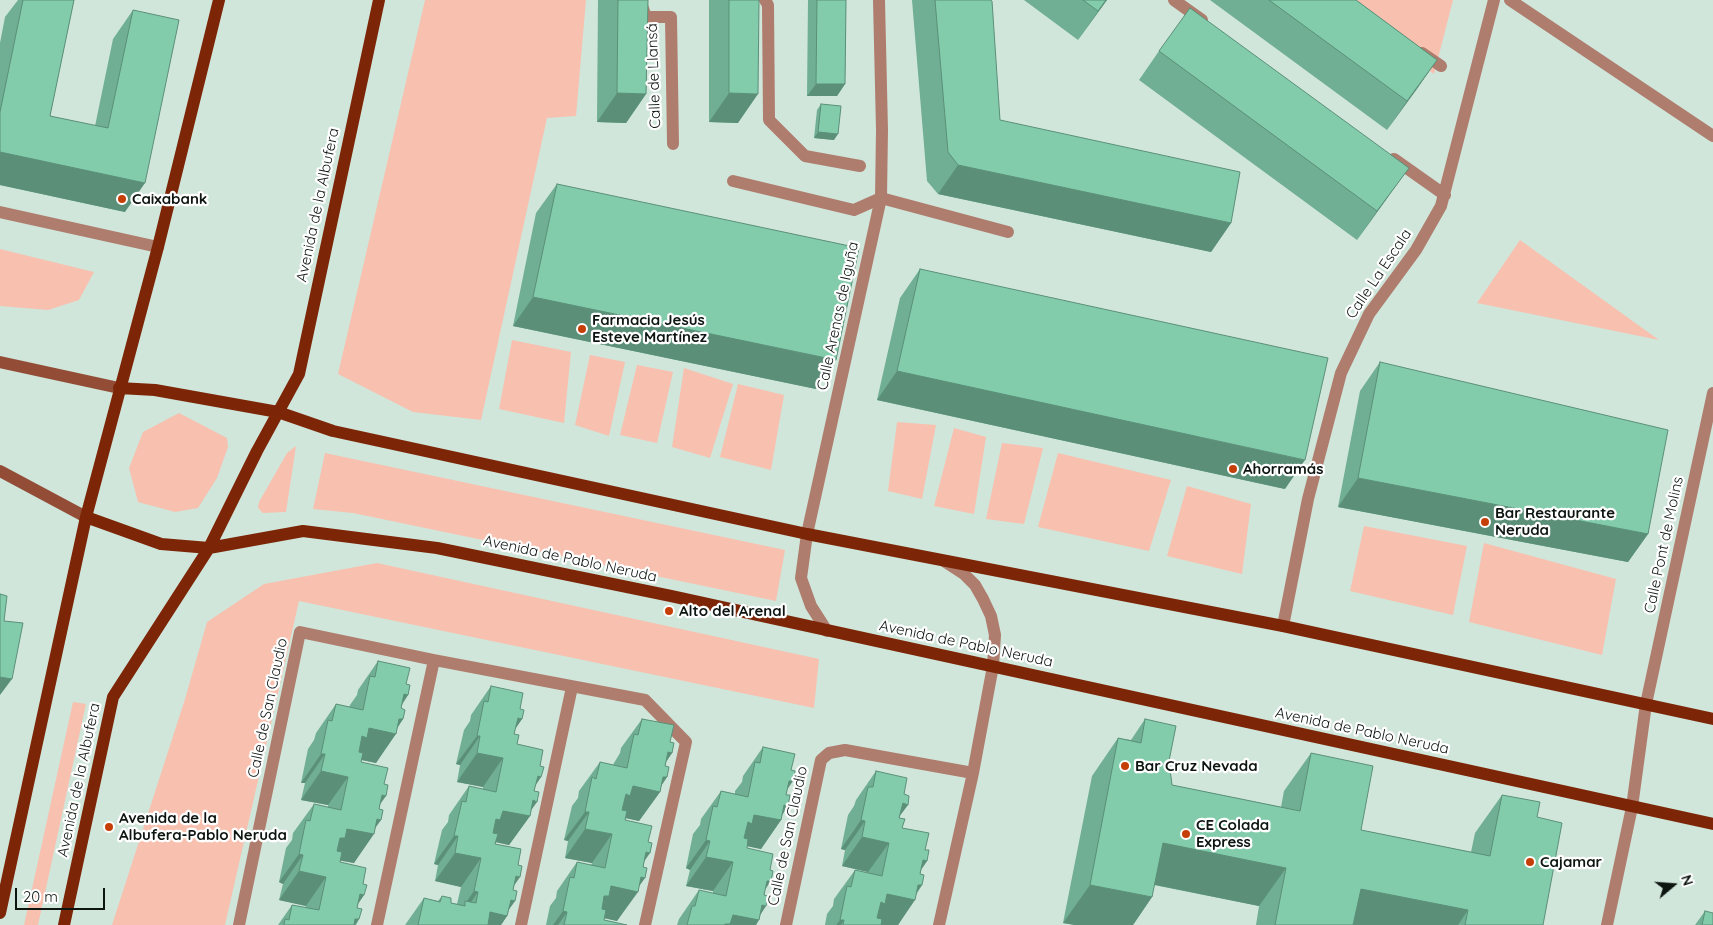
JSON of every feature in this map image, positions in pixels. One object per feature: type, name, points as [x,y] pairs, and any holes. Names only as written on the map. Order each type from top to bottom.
[{"type":"main road","points":[[0,913],[86,517],[158,246],[218,0]]},
{"type":"main road","name":"Avenida de la Albufera","points":[[278,412],[299,374],[378,0]]},
{"type":"main road","points":[[0,362],[119,388],[155,390],[278,412],[333,431],[806,534],[1283,626],[1713,719]]},
{"type":"main road","points":[[209,548],[278,412]]},
{"type":"main road","name":"Avenida de Pablo Neruda","points":[[0,471],[86,517],[161,544],[209,548],[303,531],[437,548],[671,596],[1713,824]]},
{"type":"main road","name":"Avenida de la Albufera","points":[[64,925],[113,697],[209,548]]},
{"type":"street","name":"Calle de Llansá","points":[[640,0],[646,17],[671,16],[673,144]]},
{"type":"street","points":[[765,0],[768,5],[769,120],[805,156],[860,166]]},
{"type":"street","name":"Calle Arenas de Iguña","points":[[827,630],[811,606],[801,578],[806,534],[881,198],[882,130],[879,0]]},
{"type":"street","points":[[1174,0],[1215,29]]},
{"type":"street","name":"Calle La Escala","points":[[1283,626],[1308,499],[1341,373],[1369,314],[1416,250],[1441,206],[1494,0]]},
{"type":"street","points":[[1510,0],[1713,136]]},
{"type":"street","points":[[1411,45],[1441,66]]},
{"type":"street","points":[[1384,152],[1445,195]]},
{"type":"street","points":[[733,181],[854,210],[881,198],[1008,232]]},
{"type":"street","points":[[0,212],[158,246]]},
{"type":"street","name":"Calle Pont de Molins","points":[[1607,925],[1632,807],[1646,704],[1713,393]]},
{"type":"street","points":[[939,925],[973,773],[993,666],[995,635],[990,616],[975,585],[964,574],[944,561]]},
{"type":"street","name":"Calle de San Claudio","points":[[239,925],[300,632],[434,660],[645,700],[686,742],[645,925]]},
{"type":"street","points":[[377,925],[434,660]]},
{"type":"street","points":[[520,925],[572,687]]},
{"type":"street","name":"Calle de San Claudio","points":[[786,925],[821,760],[829,753],[845,750],[973,773]]},
{"type":"shaded area","points":[[425,0],[586,0],[576,116],[547,118],[481,420],[413,412],[338,374]]},
{"type":"shaded area","points":[[1334,0],[1453,0],[1434,74]]},
{"type":"shaded area","points":[[1520,240],[1659,340],[1477,303]]},
{"type":"shaded area","points":[[0,249],[94,272],[79,300],[48,310],[0,306]]},
{"type":"shaded area","points":[[512,340],[571,352],[564,423],[499,409]]},
{"type":"shaded area","points":[[590,355],[625,362],[609,436],[575,425]]},
{"type":"shaded area","points":[[637,365],[673,372],[657,443],[620,435]]},
{"type":"shaded area","points":[[684,368],[733,384],[710,458],[672,447]]},
{"type":"shaded area","points":[[738,384],[784,395],[771,470],[720,457]]},
{"type":"shaded area","points":[[179,413],[227,438],[228,447],[217,478],[198,508],[175,512],[138,502],[129,468],[143,432]]},
{"type":"shaded area","points":[[897,422],[936,425],[922,499],[888,491]]},
{"type":"shaded area","points":[[954,428],[986,437],[974,514],[934,506]]},
{"type":"shaded area","points":[[1002,443],[1043,448],[1024,524],[986,519]]},
{"type":"shaded area","points":[[296,446],[286,512],[263,513],[258,508],[259,502],[287,453]]},
{"type":"shaded area","points":[[325,453],[785,550],[776,601],[353,513],[313,509]]},
{"type":"shaded area","points":[[1058,453],[1171,480],[1149,551],[1038,527]]},
{"type":"shaded area","points":[[1187,486],[1251,504],[1242,574],[1167,556]]},
{"type":"shaded area","points":[[1364,526],[1467,546],[1453,615],[1350,591]]},
{"type":"shaded area","points":[[1484,543],[1616,579],[1602,655],[1469,622]]},
{"type":"shaded area","points":[[377,563],[819,659],[814,708],[299,601],[225,925],[112,925],[185,699],[207,622],[264,584]]},
{"type":"shaded area","points":[[73,702],[86,704],[38,925],[24,925]]},
{"type":"building","points":[[23,0],[74,0],[50,116],[108,128],[133,10],[179,20],[145,183],[0,152],[0,112]]},
{"type":"building","points":[[618,0],[648,0],[646,94],[617,93]]},
{"type":"building","points":[[729,0],[759,0],[758,94],[729,93]]},
{"type":"building","points":[[817,0],[846,0],[845,84],[816,84]]},
{"type":"building","points":[[935,0],[992,1],[1000,120],[1240,172],[1231,223],[958,165],[948,152]]},
{"type":"building","points":[[1083,0],[1106,0],[1098,11]]},
{"type":"building","points":[[1269,0],[1356,0],[1437,60],[1407,101]]},
{"type":"building","points":[[1190,8],[1409,168],[1377,211],[1159,51]]},
{"type":"building","points":[[821,104],[841,106],[838,134],[818,132]]},
{"type":"building","points":[[557,184],[859,248],[836,360],[533,297]]},
{"type":"building","points":[[920,269],[1328,358],[1305,460],[897,371]]},
{"type":"building","points":[[1380,362],[1668,430],[1648,534],[1358,478]]},
{"type":"building","points":[[0,594],[7,596],[4,621],[23,623],[12,679],[0,677]]},
{"type":"building","points":[[378,661],[410,668],[406,684],[410,685],[408,695],[404,694],[401,708],[405,710],[403,719],[399,719],[396,734],[369,728],[367,738],[362,736],[359,752],[363,753],[361,762],[388,768],[384,784],[388,785],[386,796],[382,795],[379,809],[383,810],[381,820],[377,819],[374,834],[347,829],[345,838],[340,838],[337,851],[342,852],[340,862],[366,868],[363,884],[367,885],[364,895],[360,894],[357,908],[362,909],[359,919],[355,919],[354,925],[284,925],[285,919],[289,920],[292,905],[319,910],[326,877],[299,871],[303,855],[299,854],[306,820],[310,821],[314,804],[341,810],[348,777],[321,771],[325,754],[321,754],[328,720],[332,721],[336,704],[363,710],[370,676],[375,677]]},
{"type":"building","points":[[491,686],[523,693],[520,709],[524,710],[522,719],[518,718],[514,734],[519,735],[517,744],[543,750],[540,766],[544,767],[541,777],[538,776],[534,791],[539,792],[537,802],[533,800],[530,816],[503,811],[500,820],[496,819],[493,833],[498,834],[495,844],[521,849],[518,865],[522,866],[520,877],[516,876],[513,890],[517,891],[515,901],[511,900],[507,916],[490,912],[488,925],[418,925],[424,898],[440,902],[442,896],[451,898],[451,903],[465,906],[465,901],[476,903],[478,892],[474,891],[481,858],[455,853],[458,836],[454,836],[462,801],[466,802],[469,786],[496,792],[503,758],[477,753],[480,736],[477,736],[484,701],[488,702]]},
{"type":"building","points":[[642,719],[674,725],[670,742],[674,743],[672,753],[668,752],[665,766],[669,767],[667,777],[663,777],[660,792],[633,786],[630,796],[626,794],[622,810],[627,811],[625,820],[652,826],[648,842],[652,843],[650,853],[646,852],[643,867],[647,868],[645,878],[641,877],[638,892],[611,886],[609,896],[604,896],[602,909],[606,910],[604,920],[627,925],[564,925],[567,912],[563,911],[570,877],[574,878],[577,862],[605,868],[612,834],[585,829],[589,812],[585,812],[592,777],[596,779],[600,762],[627,768],[634,734],[638,735]]},
{"type":"building","points":[[1145,719],[1176,726],[1169,761],[1172,785],[1300,811],[1311,753],[1373,766],[1361,830],[1490,856],[1502,795],[1540,802],[1537,817],[1562,823],[1543,925],[1465,925],[1468,910],[1361,889],[1353,925],[1275,925],[1286,868],[1163,843],[1152,897],[1090,885],[1118,738],[1141,743]]},
{"type":"building","points":[[763,747],[795,754],[791,770],[795,771],[793,781],[789,781],[786,795],[790,795],[788,806],[784,805],[781,820],[754,815],[752,824],[748,822],[744,838],[748,839],[747,848],[773,854],[770,870],[773,871],[771,881],[767,881],[764,895],[768,896],[766,906],[762,905],[759,920],[733,915],[730,924],[687,925],[699,890],[726,896],[733,862],[706,857],[710,841],[706,840],[713,806],[717,807],[721,791],[748,797],[755,762],[760,763]]},
{"type":"building","points":[[876,771],[907,778],[904,794],[909,796],[908,805],[903,803],[899,818],[905,819],[902,828],[929,833],[925,850],[929,850],[927,861],[923,860],[920,874],[924,875],[922,885],[918,885],[915,900],[887,894],[885,904],[881,902],[877,918],[882,919],[881,925],[843,925],[844,920],[840,920],[847,886],[851,887],[855,870],[882,876],[889,843],[862,837],[865,821],[861,820],[868,787],[873,787]]},
{"type":"building","points":[[1705,911],[1713,913],[1713,925],[1702,925]]},
{"type":"place","name":"Caixabank","points":[[122,199]]},
{"type":"place","name":"Farmacia Jesús Esteve Martínez","points":[[582,329]]},
{"type":"place","name":"Ahorramás","points":[[1233,469]]},
{"type":"place","name":"Bar Restaurante Neruda","points":[[1485,522]]},
{"type":"place","name":"Alto del Arenal","points":[[669,611]]},
{"type":"place","name":"Bar Cruz Nevada","points":[[1125,766]]},
{"type":"place","name":"Avenida de la Albufera-Pablo Neruda","points":[[109,827]]},
{"type":"place","name":"CE Colada Express","points":[[1186,834]]},
{"type":"place","name":"Cajamar","points":[[1530,862]]}]
